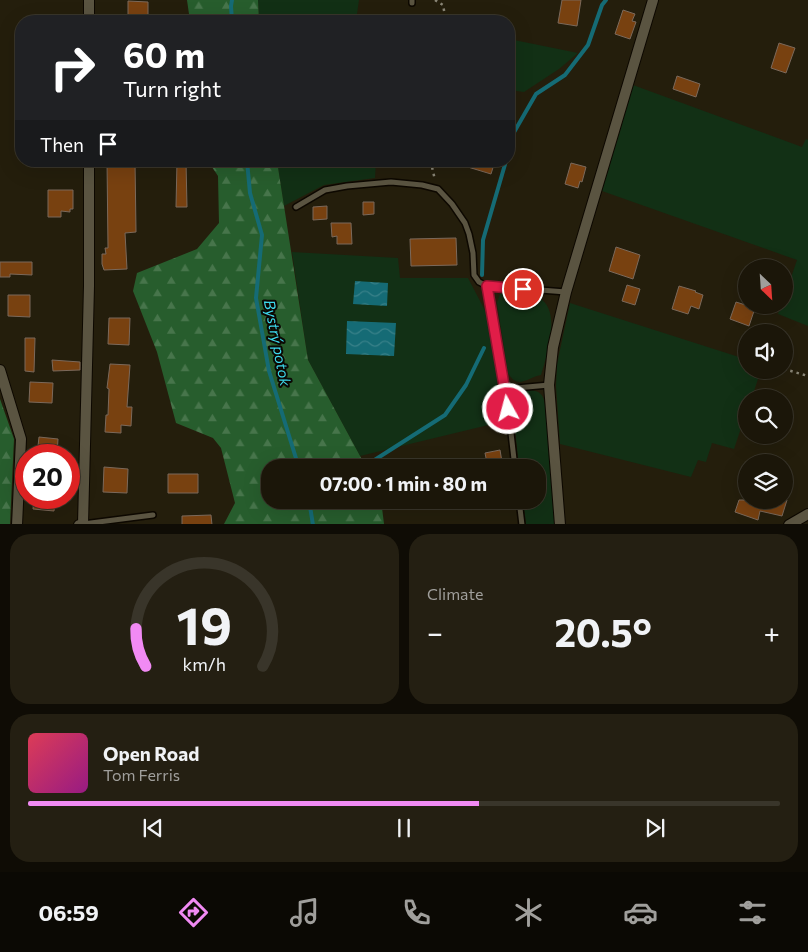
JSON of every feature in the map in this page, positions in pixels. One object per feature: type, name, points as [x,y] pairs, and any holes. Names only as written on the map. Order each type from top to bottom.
[{"type":"street","points":[[89,0],[89,15]]},
{"type":"street","points":[[560,524],[549,385],[553,347],[566,292],[654,0]]},
{"type":"street","points":[[81,524],[89,286],[89,167]]},
{"type":"street","points":[[0,370],[21,439],[17,524]]},
{"type":"street","points":[[789,524],[808,514]]},
{"type":"lane","points":[[296,207],[325,190],[347,186],[391,182],[422,185],[438,189],[452,204],[465,223],[473,254],[474,275],[479,282],[487,286],[566,292]]},
{"type":"lane","points":[[487,286],[506,390],[514,459]]},
{"type":"lane","points":[[506,390],[549,385]]},
{"type":"lane","points":[[520,509],[522,524]]},
{"type":"lane","points":[[81,524],[153,515]]},
{"type":"path","points":[[435,0],[443,5],[445,15]]},
{"type":"path","points":[[433,167],[433,176],[438,189]]},
{"type":"path","points":[[793,372],[808,376]]},
{"type":"green space","points":[[187,0],[258,0],[259,15],[189,15]]},
{"type":"green space","points":[[258,0],[359,0],[357,15],[259,15]]},
{"type":"green space","points":[[515,40],[578,53],[559,69],[524,92],[515,91]]},
{"type":"green space","points":[[633,85],[802,147],[806,139],[808,140],[808,326],[778,314],[793,314],[793,272],[797,260],[602,191]]},
{"type":"green space","points":[[212,167],[278,167],[308,360],[362,459],[261,459],[261,509],[382,509],[384,524],[224,524],[235,503],[221,448],[213,438],[176,423],[157,352],[133,291],[137,273],[197,249],[219,223],[218,176]]},
{"type":"green space","points":[[278,167],[376,167],[375,178],[324,185],[284,206]]},
{"type":"green space","points":[[292,252],[398,258],[400,278],[468,278],[489,318],[505,421],[360,456],[308,360]]},
{"type":"green space","points":[[508,292],[535,296],[546,304],[550,312],[551,334],[541,375],[523,382],[515,381],[508,373],[497,303],[500,294]]},
{"type":"green space","points":[[570,303],[738,357],[738,379],[758,379],[755,389],[738,389],[738,437],[734,449],[712,443],[706,462],[698,460],[691,477],[560,444],[556,386],[557,364]]},
{"type":"green space","points":[[536,391],[543,398],[545,404],[555,524],[526,524],[524,509],[546,509],[546,459],[518,459],[512,402],[521,392]]},
{"type":"green space","points":[[0,399],[14,439],[10,524],[0,524]]},
{"type":"water","points":[[355,281],[388,283],[387,306],[353,304]]},
{"type":"water","points":[[347,321],[396,323],[394,356],[346,354]]},
{"type":"building","points":[[562,0],[581,0],[577,26],[558,23]]},
{"type":"building","points":[[128,1],[148,2],[148,15],[128,15]]},
{"type":"building","points":[[623,10],[635,14],[632,21],[636,22],[630,39],[615,34]]},
{"type":"building","points":[[779,43],[795,48],[786,73],[771,68]]},
{"type":"building","points":[[677,76],[700,84],[696,97],[673,89]]},
{"type":"building","points":[[571,163],[586,167],[582,182],[580,181],[578,188],[565,184]]},
{"type":"building","points":[[107,167],[135,167],[136,232],[125,233],[127,269],[104,270],[102,254],[106,254],[105,248],[108,248]]},
{"type":"building","points":[[177,167],[186,167],[187,207],[176,207]]},
{"type":"building","points":[[468,167],[493,167],[491,174]]},
{"type":"building","points":[[48,190],[73,190],[73,209],[70,209],[70,212],[61,211],[61,217],[48,217]]},
{"type":"building","points":[[363,202],[374,202],[374,214],[363,215]]},
{"type":"building","points":[[327,206],[327,219],[313,220],[313,207]]},
{"type":"building","points":[[331,223],[351,223],[352,244],[337,244],[337,236],[332,237]]},
{"type":"building","points":[[456,238],[457,265],[411,266],[410,239]]},
{"type":"building","points":[[616,247],[640,255],[633,279],[609,271]]},
{"type":"building","points":[[0,262],[32,262],[32,275],[10,274],[10,277],[0,277]]},
{"type":"building","points":[[627,285],[640,289],[635,305],[622,301]]},
{"type":"building","points":[[679,286],[703,295],[699,309],[691,306],[688,314],[672,309]]},
{"type":"building","points":[[8,295],[30,295],[30,317],[8,316]]},
{"type":"building","points":[[736,302],[738,303],[738,314],[753,314],[750,324],[744,324],[730,319]]},
{"type":"building","points":[[109,318],[130,318],[129,345],[108,344]]},
{"type":"building","points":[[25,338],[35,338],[34,372],[25,371]]},
{"type":"building","points":[[52,360],[80,362],[80,370],[53,371]]},
{"type":"building","points":[[110,364],[130,365],[127,407],[132,407],[131,426],[121,425],[121,433],[105,432],[106,415],[108,415],[109,389],[107,388]]},
{"type":"building","points":[[30,382],[53,383],[52,403],[29,402]]},
{"type":"building","points":[[39,437],[58,439],[58,444],[38,444]]},
{"type":"building","points":[[500,450],[502,459],[486,459],[485,453]]},
{"type":"building","points":[[104,467],[128,469],[127,493],[103,492]]},
{"type":"building","points":[[168,474],[198,474],[198,493],[168,493]]},
{"type":"building","points":[[738,503],[738,509],[784,509],[782,516],[760,511],[758,520],[735,512]]},
{"type":"building","points":[[33,509],[54,509],[54,511]]},
{"type":"building","points":[[211,515],[212,524],[182,524],[182,516]]},
{"type":"waterway","name":"Bystrý potok","points":[[232,0],[232,15]]},
{"type":"waterway","points":[[515,131],[536,94],[565,75],[588,45],[602,5],[606,0]]},
{"type":"waterway","name":"Bystrý potok","points":[[248,167],[250,193],[262,235],[256,298],[269,371],[296,459]]},
{"type":"waterway","points":[[482,275],[483,240],[504,167]]},
{"type":"waterway","points":[[376,459],[445,415],[466,385],[484,348]]},
{"type":"waterway","name":"Bystrý potok","points":[[310,509],[313,524]]},
{"type":"route","points":[[508,409],[487,286],[523,289]]}]
